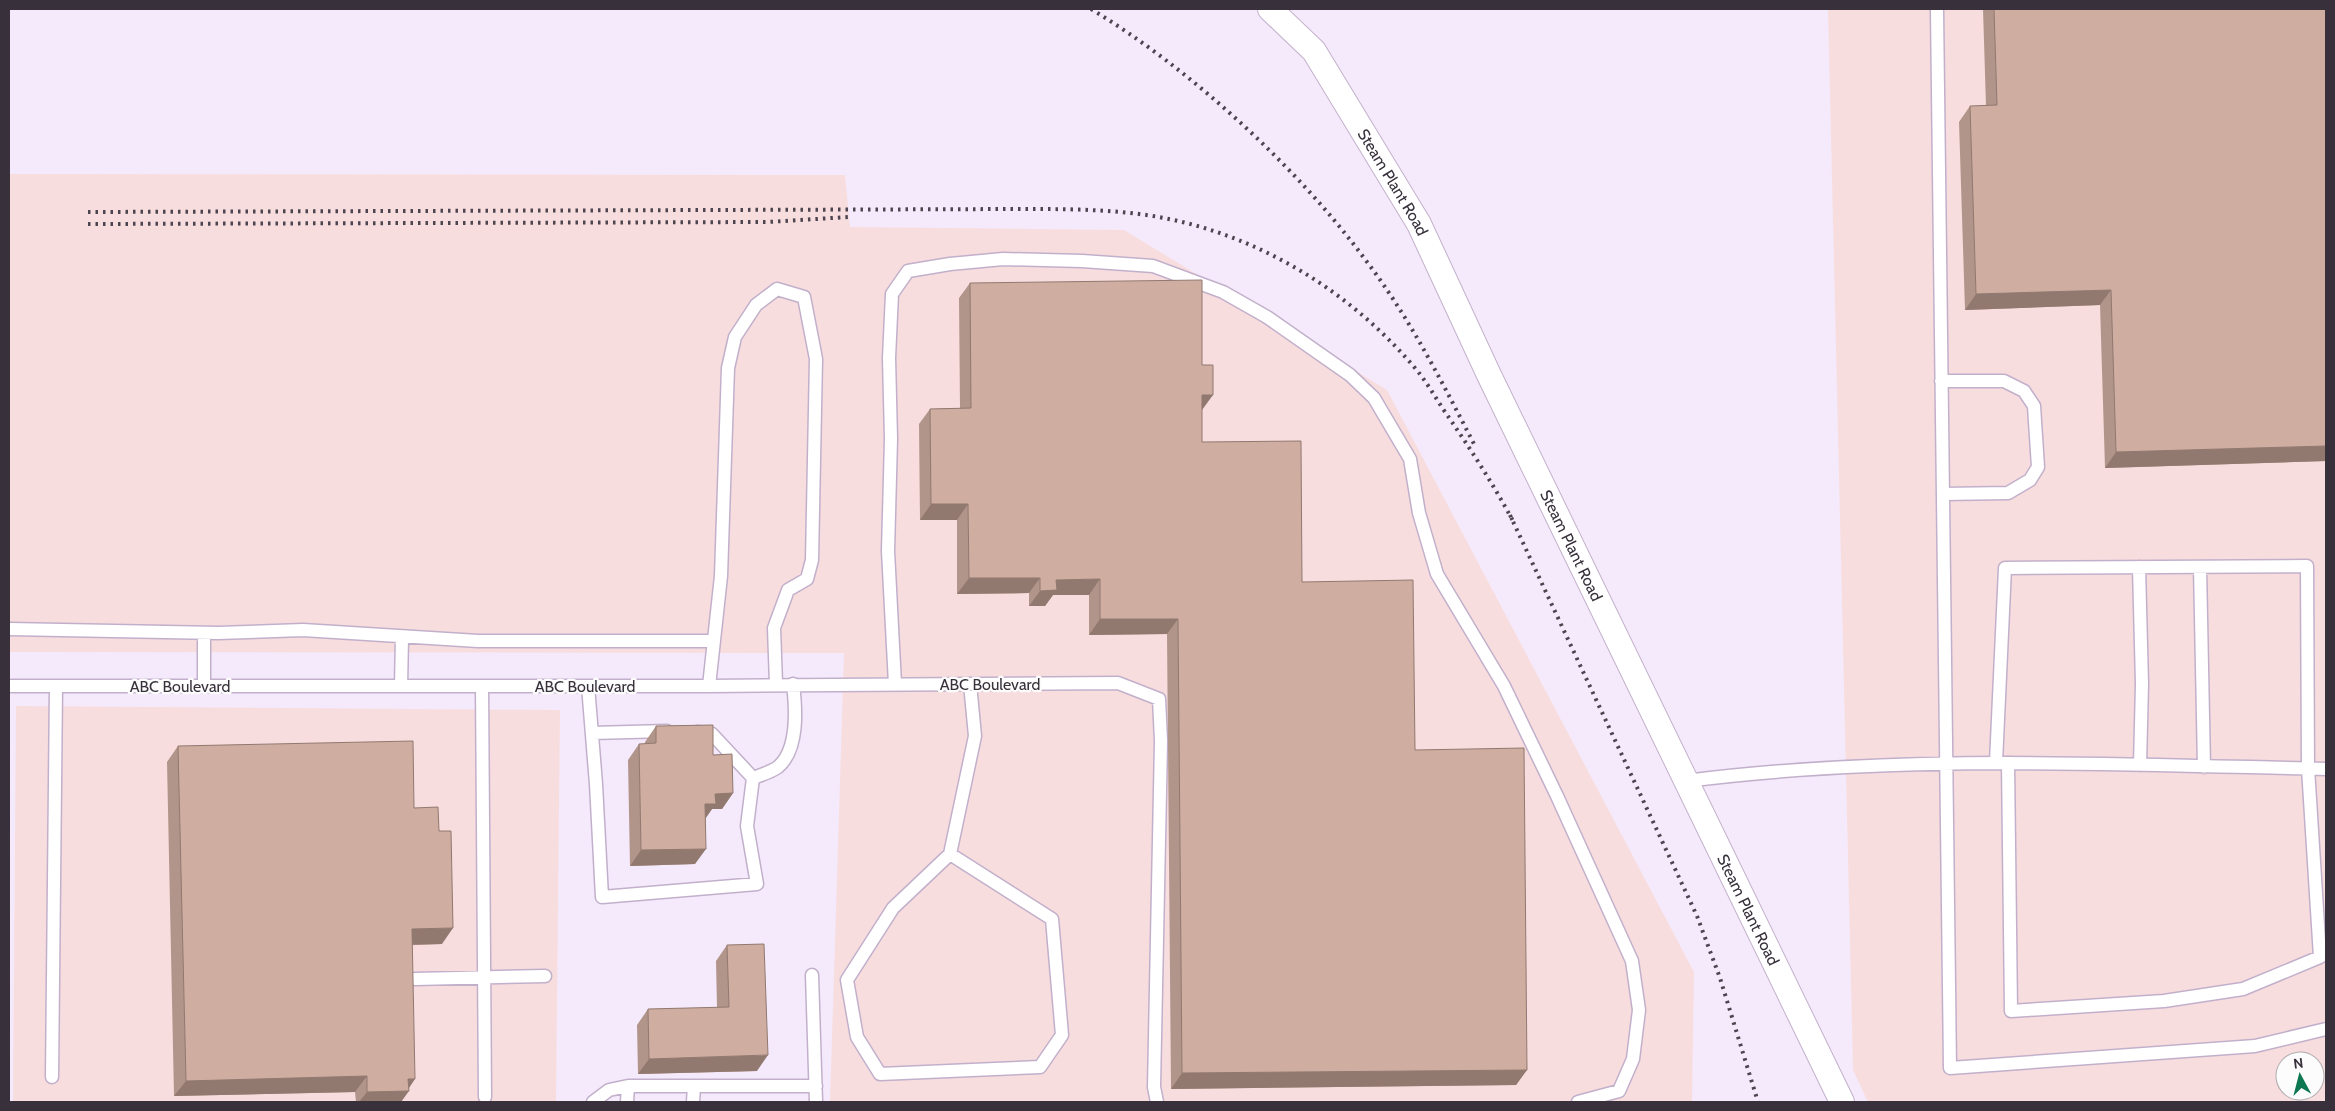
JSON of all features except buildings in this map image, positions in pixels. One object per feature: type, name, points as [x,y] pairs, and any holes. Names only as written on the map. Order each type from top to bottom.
[{"type":"street","name":"Steam Plant Road","points":[[1270,9],[1314,51],[1419,224],[1488,375],[1842,1102]]},
{"type":"lane","points":[[1937,9],[1950,1068],[2255,1046],[2326,1029]]},
{"type":"lane","points":[[895,684],[888,551],[891,439],[889,358],[892,294],[908,271],[950,264],[1003,259],[1082,261],[1153,266],[1222,292],[1267,317],[1350,375],[1374,398],[1402,444],[1410,459],[1419,513],[1437,574],[1504,686],[1557,796],[1632,961],[1640,1010],[1633,1059],[1618,1091],[1578,1102]]},
{"type":"lane","points":[[709,686],[721,576],[728,368],[735,337],[756,306],[777,288],[804,297],[816,359],[812,560],[807,579],[788,590],[774,628],[776,684]]},
{"type":"lane","points":[[1941,381],[2004,381],[2024,391],[2034,406],[2038,467],[2030,480],[2008,493],[1943,494]]},
{"type":"lane","points":[[2307,566],[2308,768],[2320,957],[2243,989],[2164,1002],[2011,1010],[2002,762],[2005,568],[2200,567],[2307,566]]},
{"type":"lane","points":[[2139,567],[2142,627],[2140,765]]},
{"type":"lane","points":[[2200,567],[2204,767]]},
{"type":"lane","points":[[9,629],[204,633],[303,630],[402,638],[496,642],[714,641]]},
{"type":"lane","points":[[204,633],[204,686]]},
{"type":"lane","points":[[401,686],[402,638]]},
{"type":"lane","name":"ABC Boulevard","points":[[9,686],[709,686],[776,684],[1118,683],[1159,699],[1161,741],[1154,1087],[1158,1102]]},
{"type":"lane","points":[[753,778],[776,768],[785,760],[796,729],[793,684]]},
{"type":"lane","points":[[950,854],[1052,919],[1062,1035],[1040,1067],[880,1074],[857,1037],[847,980],[894,908],[950,854],[975,736],[970,684]]},
{"type":"lane","points":[[52,1077],[56,686]]},
{"type":"lane","points":[[482,686],[485,1097]]},
{"type":"lane","points":[[588,686],[602,897],[757,884],[747,826],[753,778]]},
{"type":"lane","points":[[592,733],[691,731],[712,734],[753,778]]},
{"type":"lane","points":[[1686,781],[1763,771],[1946,763],[2002,762],[2326,769]]},
{"type":"lane","points":[[812,974],[816,1102]]},
{"type":"lane","points":[[414,979],[545,976]]},
{"type":"lane","points":[[593,1102],[609,1090],[628,1086],[816,1086]]},
{"type":"lane","points":[[627,1102],[628,1086]]},
{"type":"lane","points":[[693,1102],[694,1086]]},
{"type":"shaded area","points":[[1828,9],[2326,9],[2326,1102],[1868,1102],[1853,1070]]},
{"type":"shaded area","points":[[9,174],[845,175],[850,227],[1124,230],[1387,390],[1694,972],[1692,1102],[830,1102],[844,653],[9,652]]},
{"type":"shaded area","points":[[16,706],[560,710],[556,1102],[13,1102]]},
{"type":"railway","points":[[1091,9],[1128,33],[1203,89],[1274,154],[1337,223],[1395,302],[1436,372],[1474,444]]},
{"type":"railway","points":[[88,212],[1054,209],[1136,214],[1191,224],[1228,236],[1263,251],[1297,269],[1330,290],[1389,339],[1426,383],[1480,464],[1513,521]]},
{"type":"railway","points":[[88,224],[768,222],[848,217]]},
{"type":"railway","points":[[1510,515],[1697,916],[1720,978],[1758,1102]]}]
